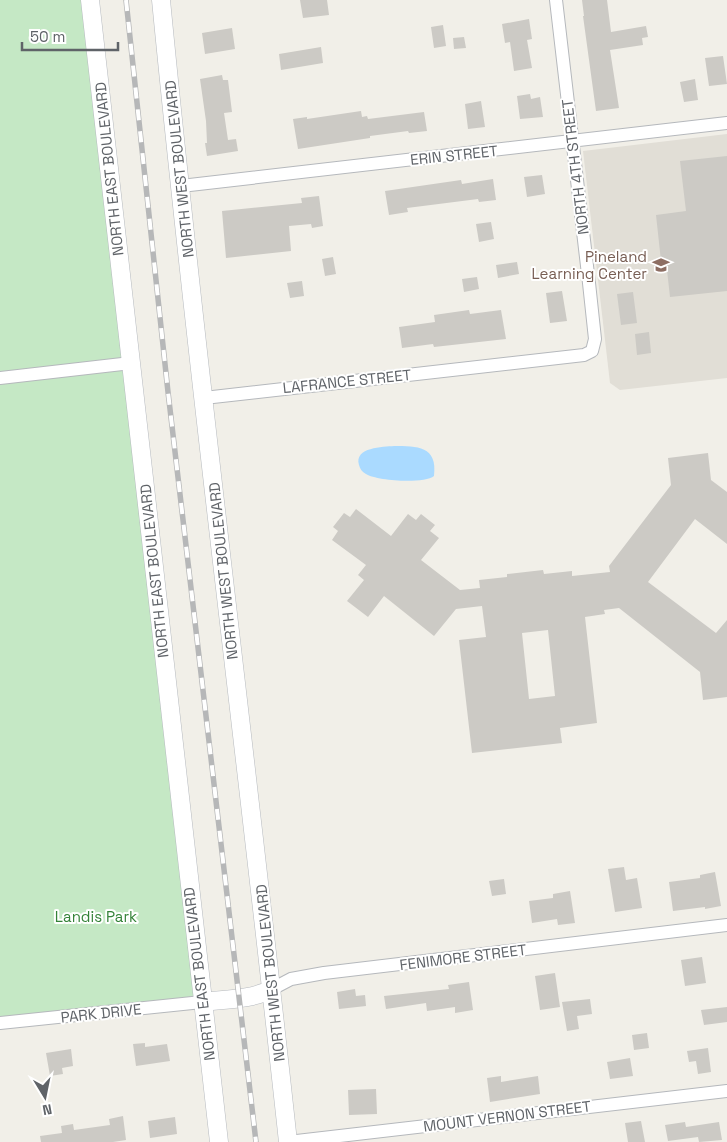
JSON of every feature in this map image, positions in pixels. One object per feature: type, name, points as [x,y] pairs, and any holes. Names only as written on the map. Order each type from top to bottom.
[{"type":"main road","name":"NORTH EAST BOULEVARD","points":[[90,0],[219,1142]]},
{"type":"main road","name":"NORTH WEST BOULEVARD","points":[[161,0],[288,1142]]},
{"type":"main road","name":"FENIMORE STREET","points":[[202,1002],[250,997],[272,990]]},
{"type":"street","name":"NORTH 4TH STREET","points":[[491,365],[584,355],[592,350],[594,345],[590,292],[556,0]]},
{"type":"street","name":"ERIN STREET","points":[[181,186],[727,123]]},
{"type":"street","points":[[0,378],[131,364]]},
{"type":"street","name":"LAFRANCE STREET","points":[[204,398],[491,365]]},
{"type":"street","name":"FENIMORE STREET","points":[[272,990],[281,983],[291,979],[324,973],[727,925]]},
{"type":"street","name":"PARK DRIVE","points":[[0,1023],[202,1002]]},
{"type":"street","name":"MOUNT VERNON STREET","points":[[288,1142],[727,1091]]},
{"type":"shaded area","name":"Pineland Learning Center","points":[[727,134],[727,378],[620,390],[610,383],[583,151]]},
{"type":"green space","name":"Landis Park","points":[[0,0],[90,0],[202,1002],[0,1025]]},
{"type":"water","points":[[394,446],[411,446],[429,453],[433,459],[434,476],[411,481],[390,480],[372,476],[361,470],[359,459],[365,451]]},
{"type":"building","points":[[300,0],[327,0],[329,15],[303,18]]},
{"type":"building","points":[[582,0],[607,0],[611,32],[646,26],[648,37],[642,38],[643,45],[610,50],[619,108],[596,111]]},
{"type":"building","points":[[529,19],[532,39],[527,40],[532,68],[514,71],[510,42],[505,43],[502,24]]},
{"type":"building","points":[[443,25],[446,46],[434,48],[431,27]]},
{"type":"building","points":[[232,28],[235,49],[205,54],[202,33]]},
{"type":"building","points":[[464,37],[466,48],[454,49],[453,38]]},
{"type":"building","points":[[321,47],[323,63],[281,70],[279,54]]},
{"type":"building","points":[[723,56],[727,84],[709,86],[705,58]]},
{"type":"building","points":[[222,75],[223,80],[228,80],[232,112],[224,113],[228,140],[236,139],[238,151],[207,156],[205,143],[207,143],[206,121],[200,79]]},
{"type":"building","points":[[695,79],[698,100],[684,102],[680,82]]},
{"type":"building","points":[[530,94],[531,99],[540,97],[543,117],[520,119],[517,96]]},
{"type":"building","points":[[481,101],[485,127],[468,129],[465,104]]},
{"type":"building","points":[[361,111],[362,117],[367,116],[368,119],[424,112],[427,131],[409,133],[408,131],[370,136],[370,138],[298,149],[293,119],[307,117],[307,119]]},
{"type":"building","points":[[727,156],[727,291],[670,297],[666,261],[661,261],[656,215],[686,211],[680,161]]},
{"type":"building","points":[[542,175],[545,194],[527,197],[524,177]]},
{"type":"building","points":[[493,179],[496,200],[479,202],[478,199],[407,208],[408,212],[389,215],[385,191],[461,180],[462,184]]},
{"type":"building","points":[[319,196],[323,226],[312,228],[311,224],[289,226],[291,251],[226,258],[222,211],[302,203],[301,198]]},
{"type":"building","points":[[491,222],[494,239],[479,242],[476,224]]},
{"type":"building","points":[[333,257],[336,274],[325,276],[322,259]]},
{"type":"building","points":[[517,262],[519,274],[498,278],[496,265]]},
{"type":"building","points":[[477,277],[479,289],[464,292],[462,279]]},
{"type":"building","points":[[302,281],[304,296],[290,298],[287,283]]},
{"type":"building","points":[[562,291],[567,321],[550,323],[546,293]]},
{"type":"building","points":[[633,292],[637,323],[621,325],[617,294]]},
{"type":"building","points":[[469,310],[470,314],[501,310],[506,339],[434,347],[433,344],[402,348],[399,327],[435,322],[434,315]]},
{"type":"building","points":[[649,332],[651,353],[637,355],[635,334]]},
{"type":"building","points":[[708,453],[711,480],[727,492],[727,544],[695,519],[648,582],[716,633],[727,620],[727,697],[703,700],[700,672],[619,608],[604,610],[605,614],[585,617],[597,723],[560,728],[562,743],[472,753],[459,640],[486,637],[482,606],[456,609],[434,636],[384,596],[368,617],[347,601],[364,580],[358,575],[366,565],[332,540],[338,531],[333,527],[344,513],[350,517],[356,509],[391,536],[408,514],[416,520],[421,514],[435,525],[430,531],[439,538],[421,560],[460,590],[480,588],[479,580],[507,577],[507,574],[543,570],[544,574],[572,571],[572,576],[610,572],[609,566],[671,485],[668,458]],"holes":[[[548,630],[555,696],[529,699],[522,633]]]},
{"type":"building","points":[[624,867],[626,880],[637,878],[642,908],[615,912],[608,869]]},
{"type":"building","points":[[715,872],[721,906],[673,911],[669,882],[700,878],[700,875]]},
{"type":"building","points":[[504,879],[506,894],[492,896],[489,881]]},
{"type":"building","points":[[570,891],[575,923],[558,925],[557,919],[532,923],[529,901],[553,898],[553,894]]},
{"type":"building","points":[[702,957],[706,983],[685,986],[681,960]]},
{"type":"building","points":[[555,973],[560,1007],[540,1010],[535,976]]},
{"type":"building","points":[[469,982],[473,1010],[455,1013],[455,1007],[427,1011],[426,1003],[386,1009],[384,996],[449,989],[448,985]]},
{"type":"building","points":[[355,989],[356,996],[365,995],[366,1006],[339,1009],[337,992]]},
{"type":"building","points":[[590,999],[592,1014],[577,1016],[579,1029],[567,1031],[562,1002]]},
{"type":"building","points":[[727,1007],[727,1022],[704,1025],[701,1010]]},
{"type":"building","points":[[647,1033],[649,1048],[634,1050],[632,1035]]},
{"type":"building","points":[[145,1043],[145,1047],[167,1044],[170,1061],[136,1066],[133,1044]]},
{"type":"building","points":[[708,1048],[711,1072],[698,1074],[696,1061],[689,1062],[687,1051]]},
{"type":"building","points":[[71,1049],[73,1066],[62,1068],[63,1074],[50,1076],[46,1053]]},
{"type":"building","points":[[630,1058],[633,1076],[610,1079],[607,1062]]},
{"type":"building","points":[[501,1076],[501,1082],[538,1076],[540,1094],[490,1102],[487,1078]]},
{"type":"building","points":[[376,1089],[377,1114],[349,1115],[348,1090]]},
{"type":"building","points":[[123,1116],[126,1140],[113,1142],[41,1142],[40,1136],[62,1133],[61,1126],[73,1124],[74,1130],[110,1125],[109,1119]]},
{"type":"building","points":[[175,1117],[177,1134],[150,1138],[148,1121]]},
{"type":"building","points":[[641,1121],[645,1142],[628,1142],[625,1123]]},
{"type":"building","points":[[685,1122],[686,1127],[719,1122],[722,1140],[699,1142],[698,1137],[668,1141],[665,1125]]},
{"type":"railway","points":[[126,0],[168,392],[256,1142]]},
{"type":"place","name":"Pineland Learning Center","points":[[661,265]]}]
